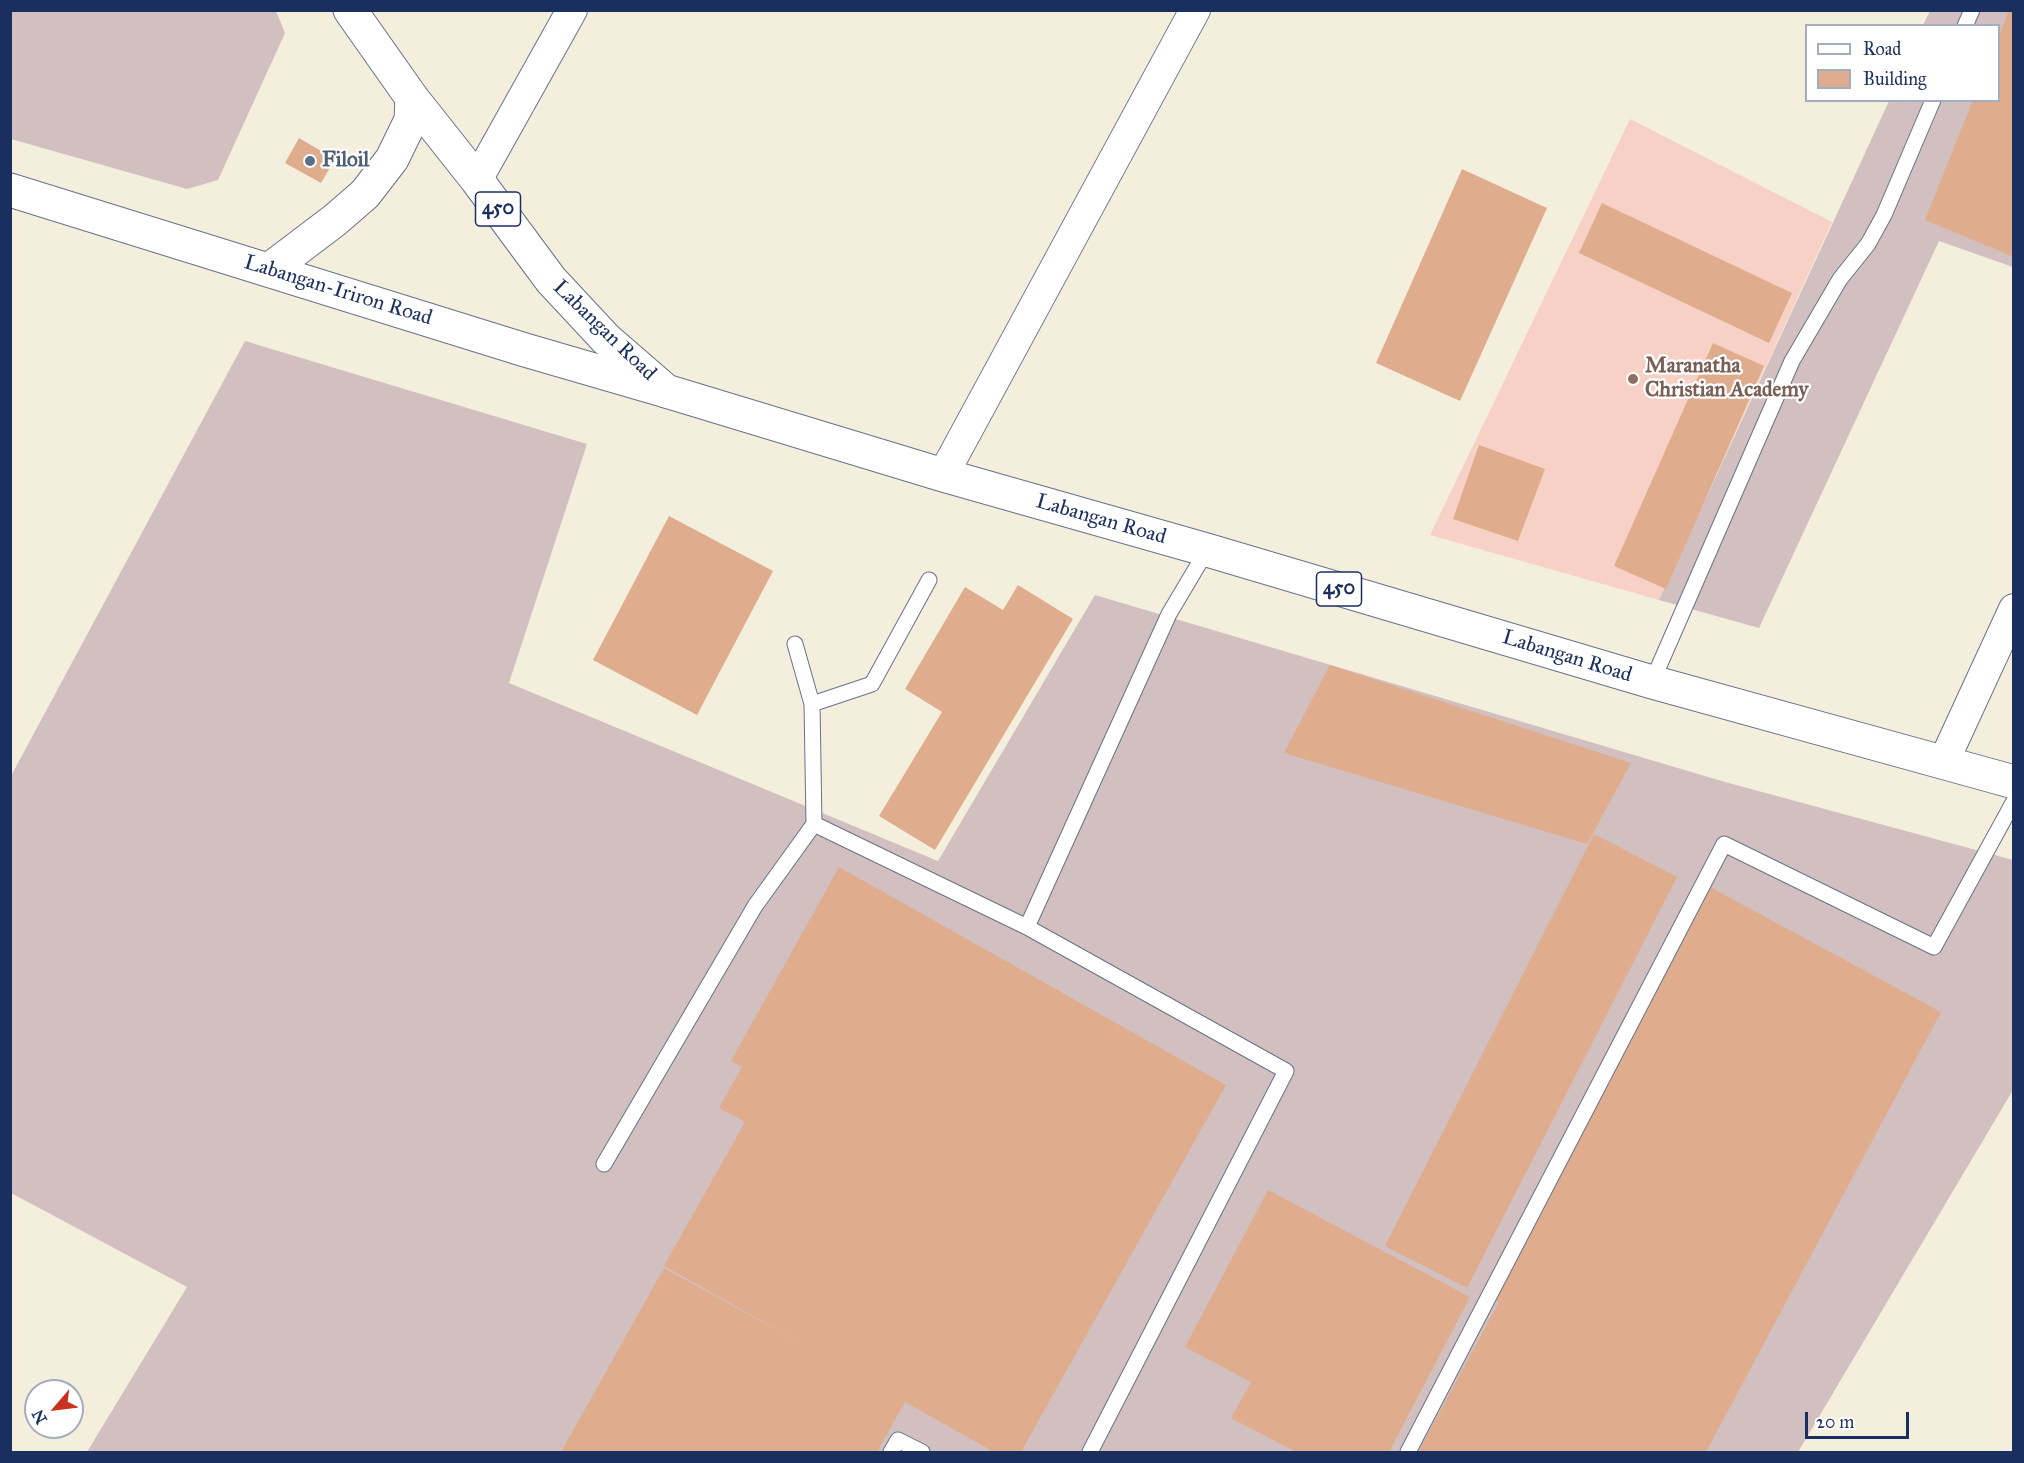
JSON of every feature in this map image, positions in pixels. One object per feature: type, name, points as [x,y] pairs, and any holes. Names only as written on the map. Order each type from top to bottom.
[{"type":"main road","name":"Labangan Road","points":[[350,10],[412,98],[477,180],[551,280],[606,339],[666,391],[943,475],[1207,550],[1652,682],[1944,761],[2013,782]]},
{"type":"main road","points":[[269,270],[335,220],[364,194],[392,159],[411,120],[412,98]]},
{"type":"main road","name":"Labangan-Iriron Road","points":[[10,190],[525,350],[666,391]]},
{"type":"street","points":[[477,180],[572,10]]},
{"type":"street","points":[[943,475],[1195,10]]},
{"type":"street","points":[[1944,761],[2013,609]]},
{"type":"lane","points":[[1966,24],[1972,10]]},
{"type":"lane","points":[[1652,682],[1792,361],[1839,279],[1868,244],[1884,215],[1932,102]]},
{"type":"lane","points":[[1027,927],[1169,614],[1207,550]]},
{"type":"lane","points":[[812,704],[872,684],[929,580]]},
{"type":"lane","points":[[604,1164],[755,906],[814,824],[812,704],[795,644]]},
{"type":"lane","points":[[1408,1452],[1724,844],[1934,947],[2013,801]]},
{"type":"lane","points":[[814,824],[1027,927],[1286,1071],[1090,1452]]},
{"type":"lane","points":[[891,1452],[898,1440],[922,1452]]},
{"type":"shaded area","points":[[10,11],[276,11],[285,33],[218,180],[187,189],[11,139]]},
{"type":"shaded area","points":[[1930,11],[2013,11],[2013,267],[1939,241],[1759,628],[1659,600],[1889,102],[2000,102],[2000,24],[1924,24]]},
{"type":"shaded area","name":"Maranatha Christian Academy","points":[[1630,119],[1832,222],[1659,600],[1430,535]]},
{"type":"shaded area","points":[[245,341],[587,444],[509,683],[938,861],[1095,595],[1725,782],[2013,860],[2013,1090],[1798,1452],[87,1452],[187,1287],[11,1193],[11,776]]},
{"type":"building","points":[[2009,10],[2014,10],[2014,257],[1925,220],[1972,102],[2000,102],[2000,33]]},
{"type":"building","name":"Filoil","points":[[299,138],[335,159],[321,183],[285,163]]},
{"type":"building","points":[[1462,169],[1547,208],[1460,401],[1376,363]]},
{"type":"building","points":[[1602,203],[1792,293],[1769,343],[1579,253]]},
{"type":"building","points":[[1713,343],[1764,366],[1666,589],[1614,566]]},
{"type":"building","points":[[1479,445],[1545,469],[1518,541],[1453,519]]},
{"type":"building","points":[[669,516],[773,571],[697,715],[593,660]]},
{"type":"building","points":[[1018,585],[1073,619],[935,850],[879,816],[942,712],[905,689],[965,587],[1003,610]]},
{"type":"building","points":[[1330,665],[1631,763],[1587,844],[1284,753]]},
{"type":"building","points":[[1594,834],[1677,877],[1467,1288],[1385,1246]]},
{"type":"building","points":[[839,867],[1226,1085],[1021,1452],[994,1452],[905,1402],[877,1452],[561,1452],[664,1268],[817,1352],[664,1266],[745,1122],[719,1108],[742,1067],[731,1061]]},
{"type":"building","points":[[1710,887],[1941,1012],[1706,1452],[1418,1452],[1499,1302],[1490,1297]]},
{"type":"building","points":[[1268,1190],[1470,1297],[1389,1452],[1296,1452],[1231,1418],[1251,1382],[1185,1347]]},
{"type":"place","name":"Filoil","points":[[310,161]]},
{"type":"place","name":"Maranatha Christian Academy","points":[[1633,379]]}]
